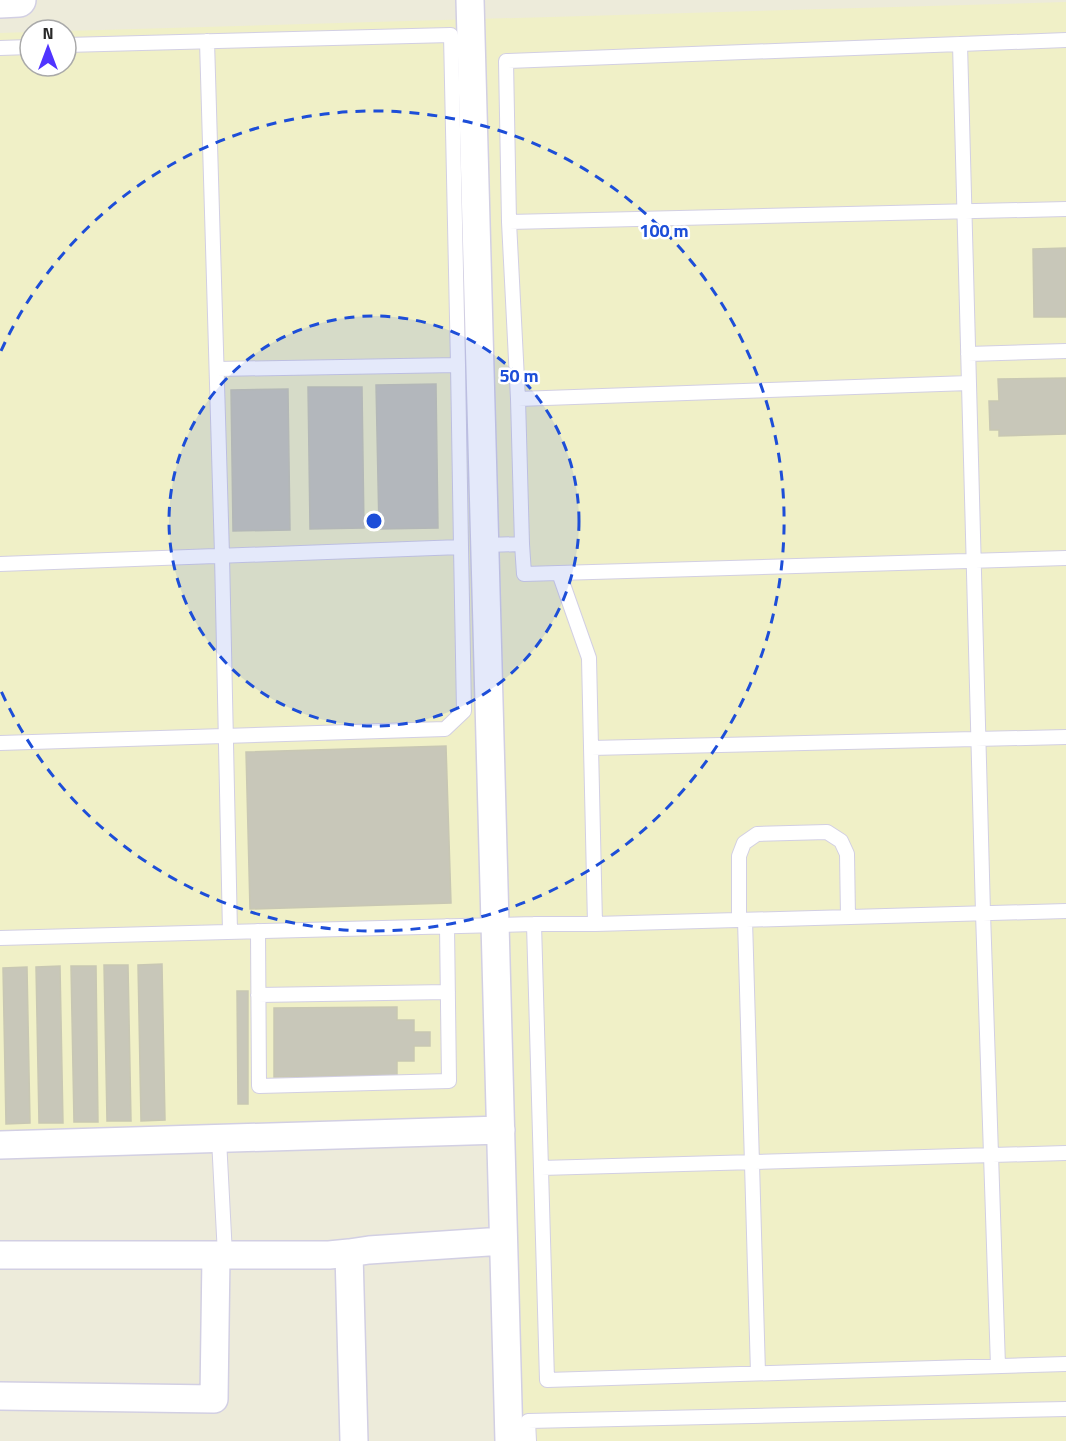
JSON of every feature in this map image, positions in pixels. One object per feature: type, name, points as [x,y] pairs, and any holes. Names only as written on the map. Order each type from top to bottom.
[{"type":"street","points":[[0,1],[19,0]]},
{"type":"street","points":[[470,0],[473,546],[495,925],[509,1441]]},
{"type":"street","points":[[0,1146],[501,1130]]},
{"type":"street","points":[[0,1255],[329,1255],[503,1241]]},
{"type":"street","points":[[349,1253],[354,1441]]},
{"type":"street","points":[[0,1395],[214,1399],[220,1255]]},
{"type":"lane","points":[[0,743],[445,729],[464,711],[473,546],[458,365],[451,35],[78,45]]},
{"type":"lane","points":[[1066,40],[506,62],[509,222],[524,574],[1066,558]]},
{"type":"lane","points":[[207,41],[230,932]]},
{"type":"lane","points":[[960,44],[983,913],[998,1366]]},
{"type":"lane","points":[[0,48],[18,47]]},
{"type":"lane","points":[[509,222],[1066,209]]},
{"type":"lane","points":[[968,354],[1066,351]]},
{"type":"lane","points":[[217,369],[458,365]]},
{"type":"lane","points":[[518,399],[969,383]]},
{"type":"lane","points":[[0,564],[522,544]]},
{"type":"lane","points":[[559,573],[589,658],[595,924]]},
{"type":"lane","points":[[591,748],[1066,737]]},
{"type":"lane","points":[[758,1373],[739,856],[744,843],[757,834],[815,832],[827,832],[841,841],[847,854],[848,917]]},
{"type":"lane","points":[[0,938],[1066,910]]},
{"type":"lane","points":[[534,924],[546,1380],[1066,1364]]},
{"type":"lane","points":[[258,931],[259,1086],[449,1081],[447,926]]},
{"type":"lane","points":[[258,995],[448,992]]},
{"type":"lane","points":[[219,1139],[220,1255]]},
{"type":"lane","points":[[540,1168],[1066,1153]]},
{"type":"lane","points":[[529,1441],[528,1421],[1066,1409]]},
{"type":"shaded area","points":[[1066,2],[1066,1441],[516,1441],[508,1123],[0,1133],[0,33],[18,32],[18,78],[78,78],[78,31]]},
{"type":"building","points":[[1066,248],[1066,317],[1034,317],[1033,249]]},
{"type":"building","points":[[1066,378],[1066,434],[999,436],[999,430],[990,430],[989,401],[999,401],[998,379]]},
{"type":"building","points":[[436,384],[438,528],[379,529],[376,385]]},
{"type":"building","points":[[308,387],[362,387],[364,528],[310,529]]},
{"type":"building","points":[[288,389],[290,530],[233,531],[231,390]]},
{"type":"building","points":[[446,746],[451,903],[250,909],[246,752]]},
{"type":"building","points":[[162,964],[165,1120],[141,1121],[138,965]]},
{"type":"building","points":[[104,965],[128,965],[131,1121],[107,1121]]},
{"type":"building","points":[[60,966],[63,1123],[39,1123],[36,967]]},
{"type":"building","points":[[71,966],[96,966],[98,1122],[74,1122]]},
{"type":"building","points":[[27,967],[30,1123],[6,1124],[3,968]]},
{"type":"building","points":[[237,991],[248,991],[248,1104],[238,1104]]},
{"type":"building","points":[[397,1007],[397,1020],[414,1020],[414,1032],[430,1032],[430,1046],[414,1046],[414,1061],[397,1061],[397,1076],[274,1077],[274,1008]]}]
